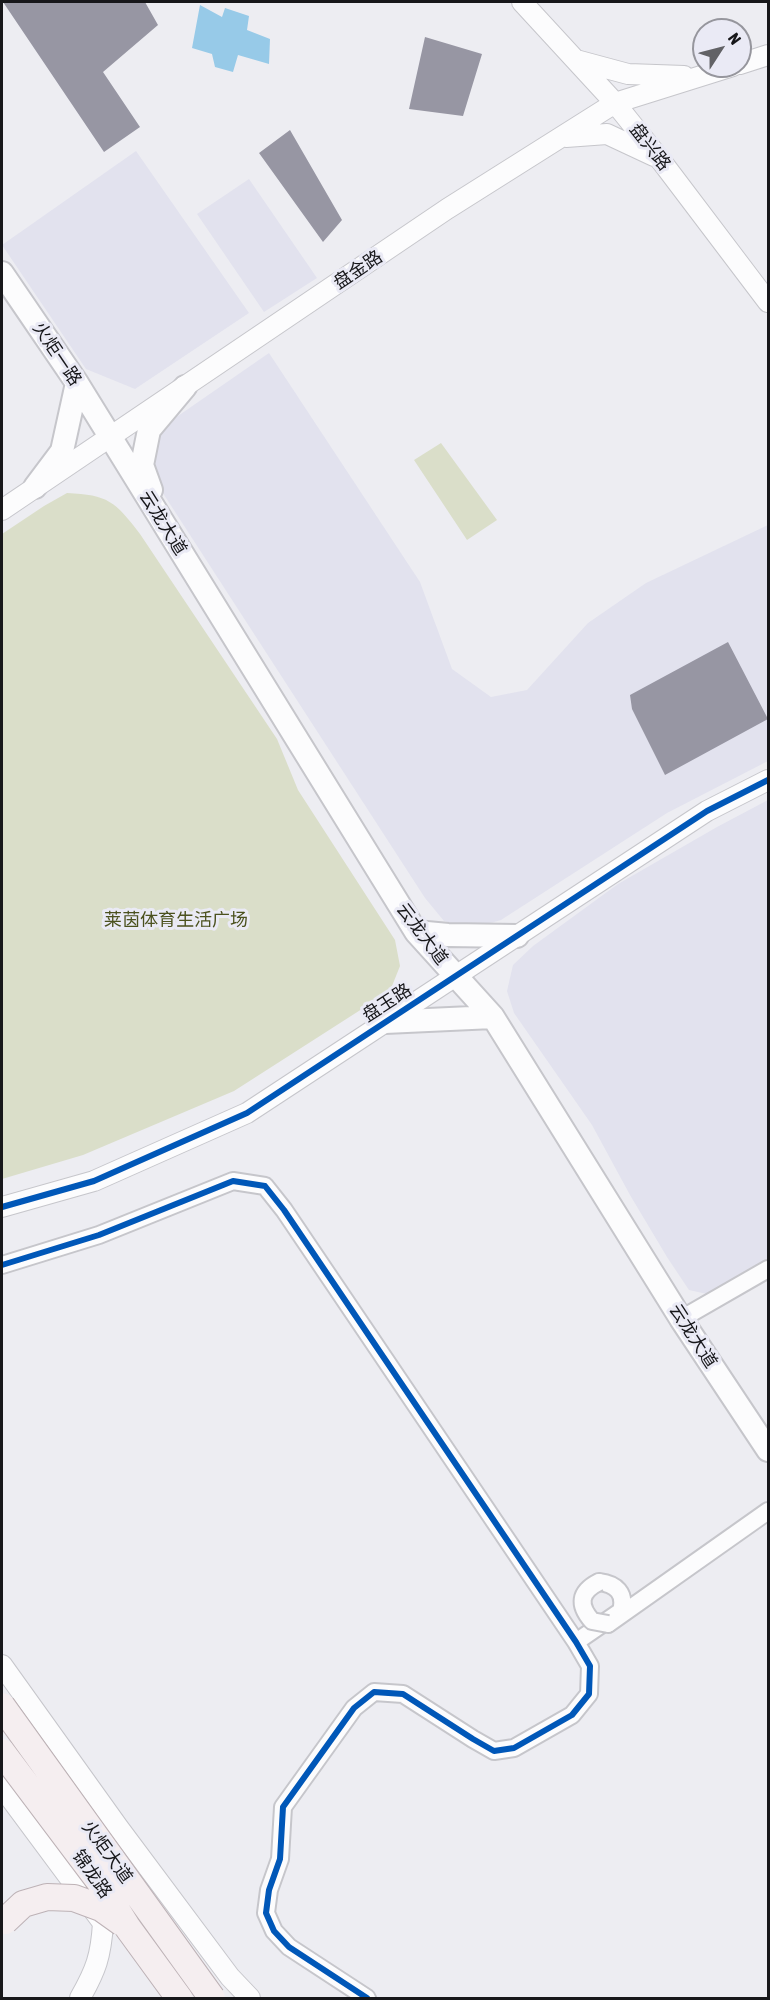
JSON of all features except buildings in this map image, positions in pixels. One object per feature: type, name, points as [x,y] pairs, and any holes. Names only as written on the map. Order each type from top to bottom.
[{"type":"main road","name":"火炬一路","points":[[2,273],[77,382],[110,438]]},
{"type":"main road","points":[[35,487],[62,451],[77,382]]},
{"type":"main road","points":[[159,517],[142,465],[147,439],[149,430],[185,387]]},
{"type":"main road","name":"云龙大道","points":[[110,438],[416,932],[493,1017],[681,1319],[768,1449]]},
{"type":"main road","points":[[416,932],[517,936]]},
{"type":"main road","points":[[385,1022],[493,1017]]},
{"type":"main road","name":"火炬大道","points":[[2,1706],[212,1998]]},
{"type":"main road","name":"锦龙路","points":[[2,1752],[99,1881],[128,1928],[179,1998]]},
{"type":"main road","points":[[5,1921],[23,1904],[47,1897],[74,1898],[101,1908],[128,1928]]},
{"type":"street","name":"盘兴路","points":[[522,2],[615,103],[768,302]]},
{"type":"street","points":[[752,61],[768,56]]},
{"type":"street","points":[[576,60],[628,74],[692,76]]},
{"type":"street","name":"盘金路","points":[[2,510],[447,209],[615,103],[693,78]]},
{"type":"street","points":[[562,137],[607,134],[659,158]]},
{"type":"street","name":"盘玉路","points":[[2,1207],[94,1181],[247,1113],[707,811],[768,780]]},
{"type":"street","points":[[2,1265],[99,1235],[233,1181],[265,1186],[284,1210],[590,1666],[589,1694],[572,1715],[514,1748],[494,1751],[403,1694],[374,1692],[354,1708],[283,1807],[280,1858],[269,1890],[266,1912],[274,1931],[289,1947],[367,1998]]},
{"type":"street","points":[[681,1319],[768,1269]]},
{"type":"street","points":[[576,1642],[621,1611],[623,1597],[619,1590],[614,1585],[599,1582],[586,1591],[582,1606],[592,1621],[608,1624],[768,1511]]},
{"type":"street","points":[[2,1665],[118,1827],[230,1977],[250,1998]]},
{"type":"street","points":[[2,1787],[103,1923],[184,1998]]},
{"type":"street","points":[[62,1868],[79,1869],[109,1851],[115,1841],[118,1827]]},
{"type":"street","points":[[80,1998],[91,1980],[101,1952],[103,1923]]},
{"type":"shaded area","points":[[136,151],[249,313],[135,389],[86,369],[2,245]]},
{"type":"shaded area","points":[[249,179],[317,278],[264,312],[197,214]]},
{"type":"shaded area","points":[[269,353],[420,582],[452,669],[491,697],[527,690],[588,623],[646,583],[768,525],[768,761],[667,813],[501,920],[470,929],[444,921],[425,898],[157,484],[153,457],[162,427]]},
{"type":"shaded area","points":[[768,800],[768,1259],[707,1294],[689,1290],[667,1257],[592,1125],[514,1013],[507,991],[513,965],[533,946],[618,884]]},
{"type":"green space","points":[[441,443],[497,520],[467,540],[414,460]]},
{"type":"green space","name":"莱茵体育生活广场","points":[[67,493],[102,498],[110,502],[124,514],[140,534],[277,739],[298,790],[395,940],[400,966],[390,991],[234,1091],[83,1155],[2,1179],[2,534]]},
{"type":"water","points":[[200,5],[222,17],[225,8],[249,16],[247,30],[270,39],[269,64],[238,55],[233,72],[215,67],[212,54],[192,48]]},
{"type":"cycle path","points":[[2,1207],[94,1181],[247,1113],[707,811],[768,780]]},
{"type":"cycle path","points":[[2,1265],[99,1235],[233,1181],[265,1186],[284,1210],[590,1666],[589,1694],[572,1715],[514,1748],[494,1751],[403,1694],[374,1692],[354,1708],[283,1807],[280,1859],[269,1890],[266,1913],[274,1931],[289,1947],[367,1998]]}]
